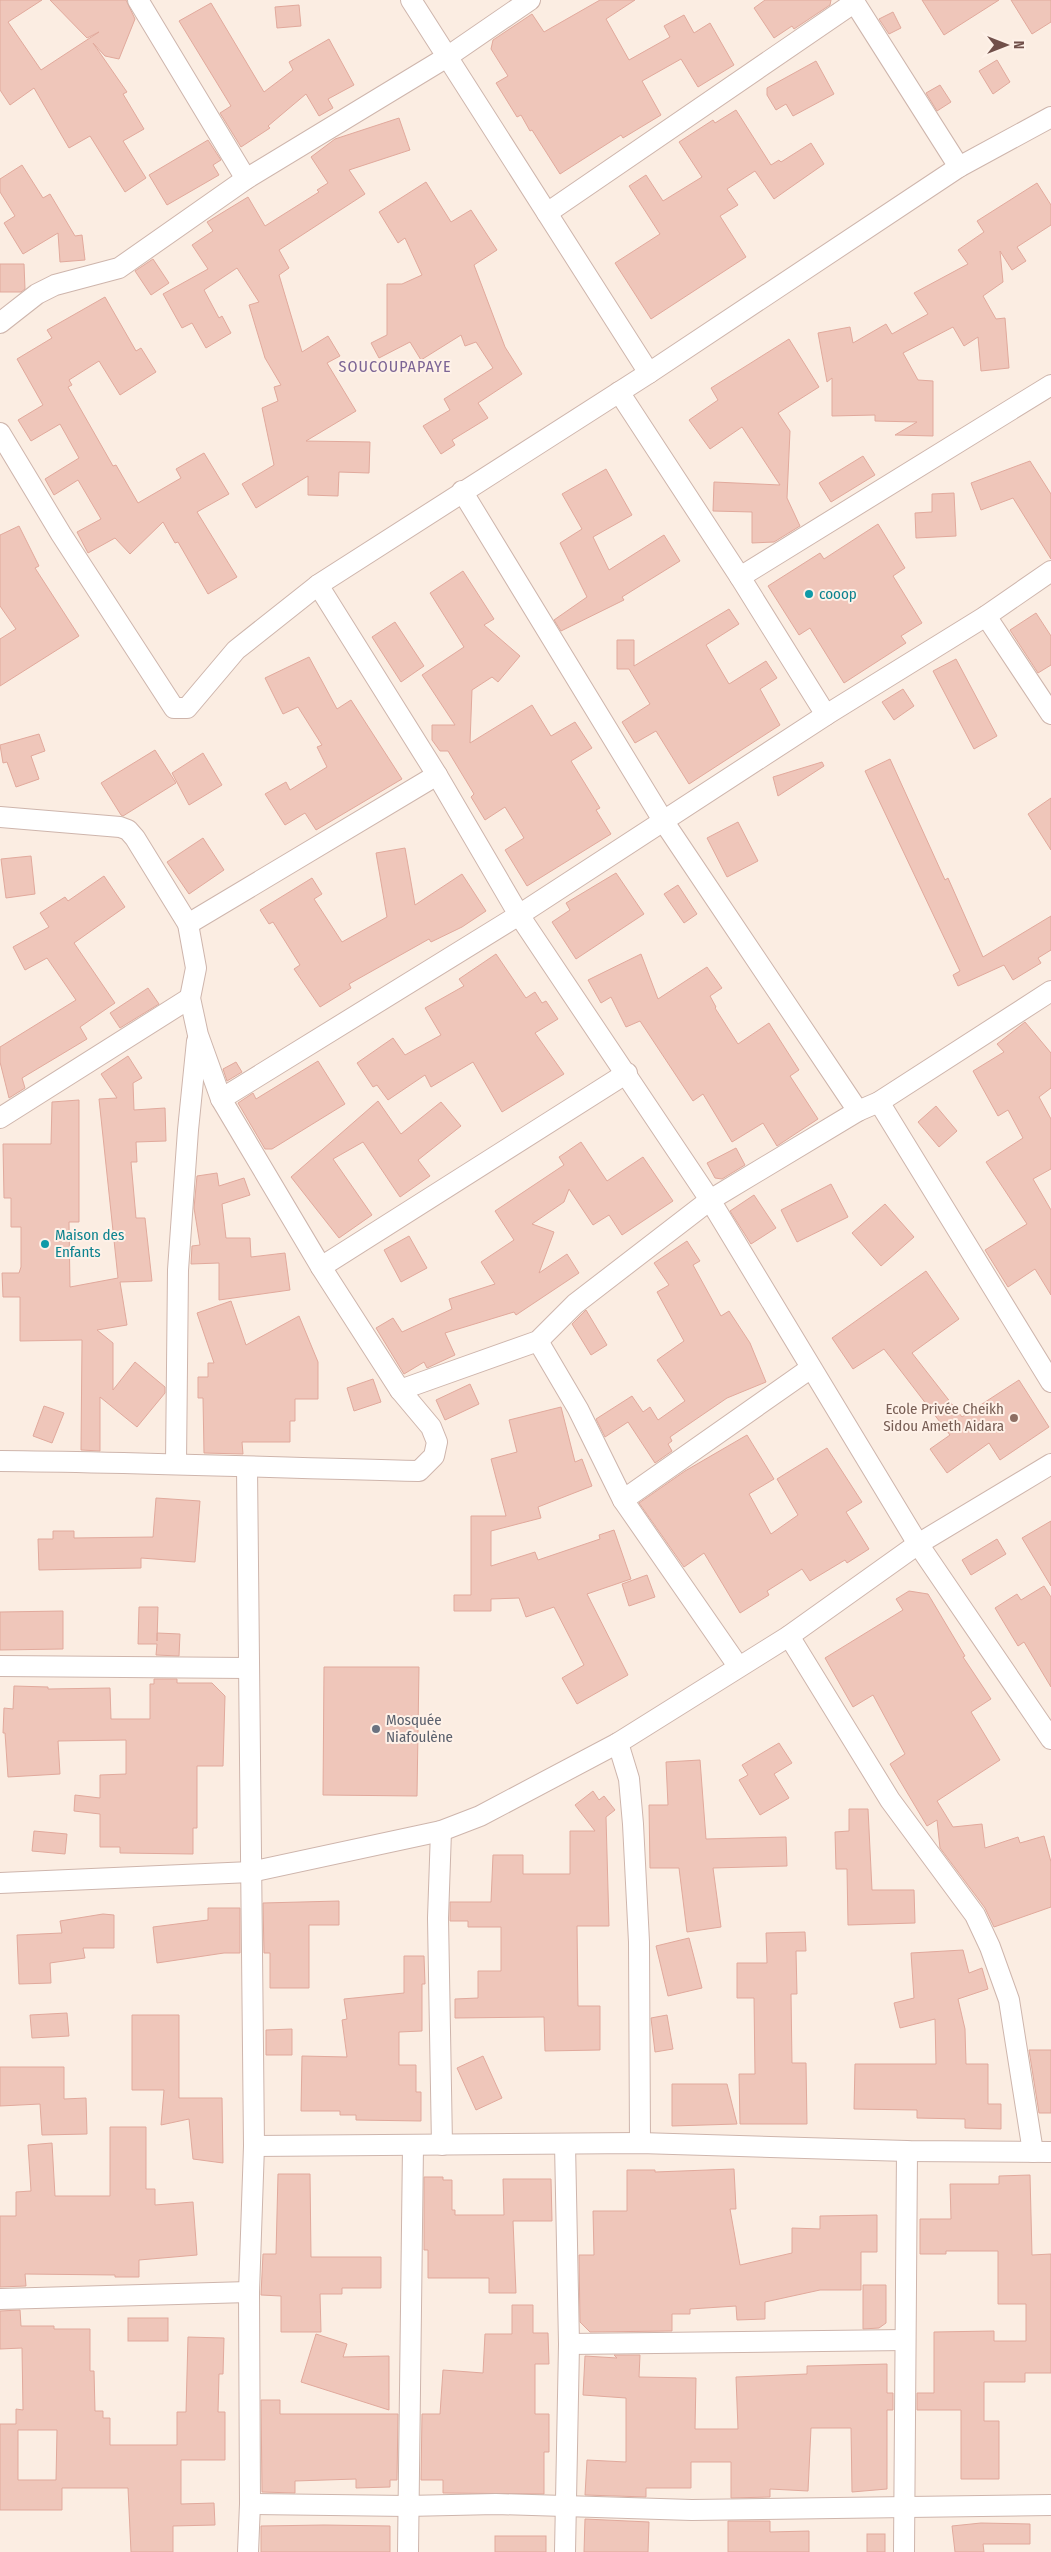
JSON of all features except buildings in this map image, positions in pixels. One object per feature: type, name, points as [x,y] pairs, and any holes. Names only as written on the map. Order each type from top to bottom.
[{"type":"street","points":[[138,0],[246,179]]},
{"type":"street","points":[[411,0],[649,373]]},
{"type":"street","points":[[0,323],[37,294],[55,285],[119,268],[246,179],[447,57],[530,0]]},
{"type":"street","points":[[547,214],[854,1],[959,167]]},
{"type":"street","points":[[0,433],[61,534],[174,708],[187,708],[236,650],[318,585],[649,373],[959,167],[1048,125]]},
{"type":"street","points":[[740,577],[1051,385]]},
{"type":"street","points":[[619,392],[740,577],[826,715]]},
{"type":"street","points":[[462,492],[664,822],[858,1112]]},
{"type":"street","points":[[222,1099],[519,915],[826,715],[986,616],[1051,571]]},
{"type":"street","points":[[318,585],[437,775],[519,915],[627,1073],[710,1200],[918,1544],[1051,1739]]},
{"type":"street","points":[[986,616],[1051,714]]},
{"type":"street","points":[[188,924],[437,775]]},
{"type":"street","points":[[0,817],[120,827],[128,830],[135,838],[188,924],[196,968],[190,998],[198,1035],[222,1099],[321,1267],[400,1390],[431,1427],[437,1442],[434,1456],[419,1471],[247,1467],[176,1463],[0,1461]]},
{"type":"street","points":[[0,1118],[190,998]]},
{"type":"street","points":[[400,1390],[538,1342],[574,1304],[710,1200],[858,1112],[879,1102],[1048,1000]]},
{"type":"street","points":[[176,1463],[178,1270],[188,1130],[198,1035]]},
{"type":"street","points":[[321,1267],[627,1073]]},
{"type":"street","points":[[879,1102],[1051,1382]]},
{"type":"street","points":[[538,1342],[578,1409],[623,1500],[738,1666]]},
{"type":"street","points":[[623,1500],[811,1368]]},
{"type":"street","points":[[0,1882],[251,1872],[441,1831],[480,1816],[618,1743],[738,1666],[789,1636],[918,1544],[1051,1464]]},
{"type":"street","points":[[247,1467],[247,1668],[254,2146],[249,2292],[250,2504],[248,2552]]},
{"type":"street","points":[[254,2146],[412,2146],[640,2142],[1042,2152],[1009,2000],[975,1915],[954,1884],[919,1842],[890,1800],[789,1636]]},
{"type":"street","points":[[0,1666],[247,1668]]},
{"type":"street","points":[[618,1743],[629,1779],[633,1824],[639,1942],[640,2142]]},
{"type":"street","points":[[441,1831],[438,1918],[442,2145]]},
{"type":"street","points":[[565,2144],[568,2344],[564,2507],[565,2552]]},
{"type":"street","points":[[408,2552],[406,2506],[412,2146]]},
{"type":"street","points":[[904,2552],[908,2150]]},
{"type":"street","points":[[0,2299],[249,2292]]},
{"type":"street","points":[[568,2344],[905,2340]]},
{"type":"street","points":[[250,2504],[406,2506],[496,2504],[692,2510],[1051,2505]]},
{"type":"place","name":"cooop","points":[[809,594]]},
{"type":"place","name":"Maison des Enfants","points":[[45,1244]]},
{"type":"place","name":"Ecole Privée Cheikh Sidou Ameth Aidara","points":[[1014,1418]]},
{"type":"place","name":"Mosquée Niafoulène","points":[[376,1729]]},
{"type":"district","name":"SOUCOUPAPAYE","points":[[395,366]]}]
